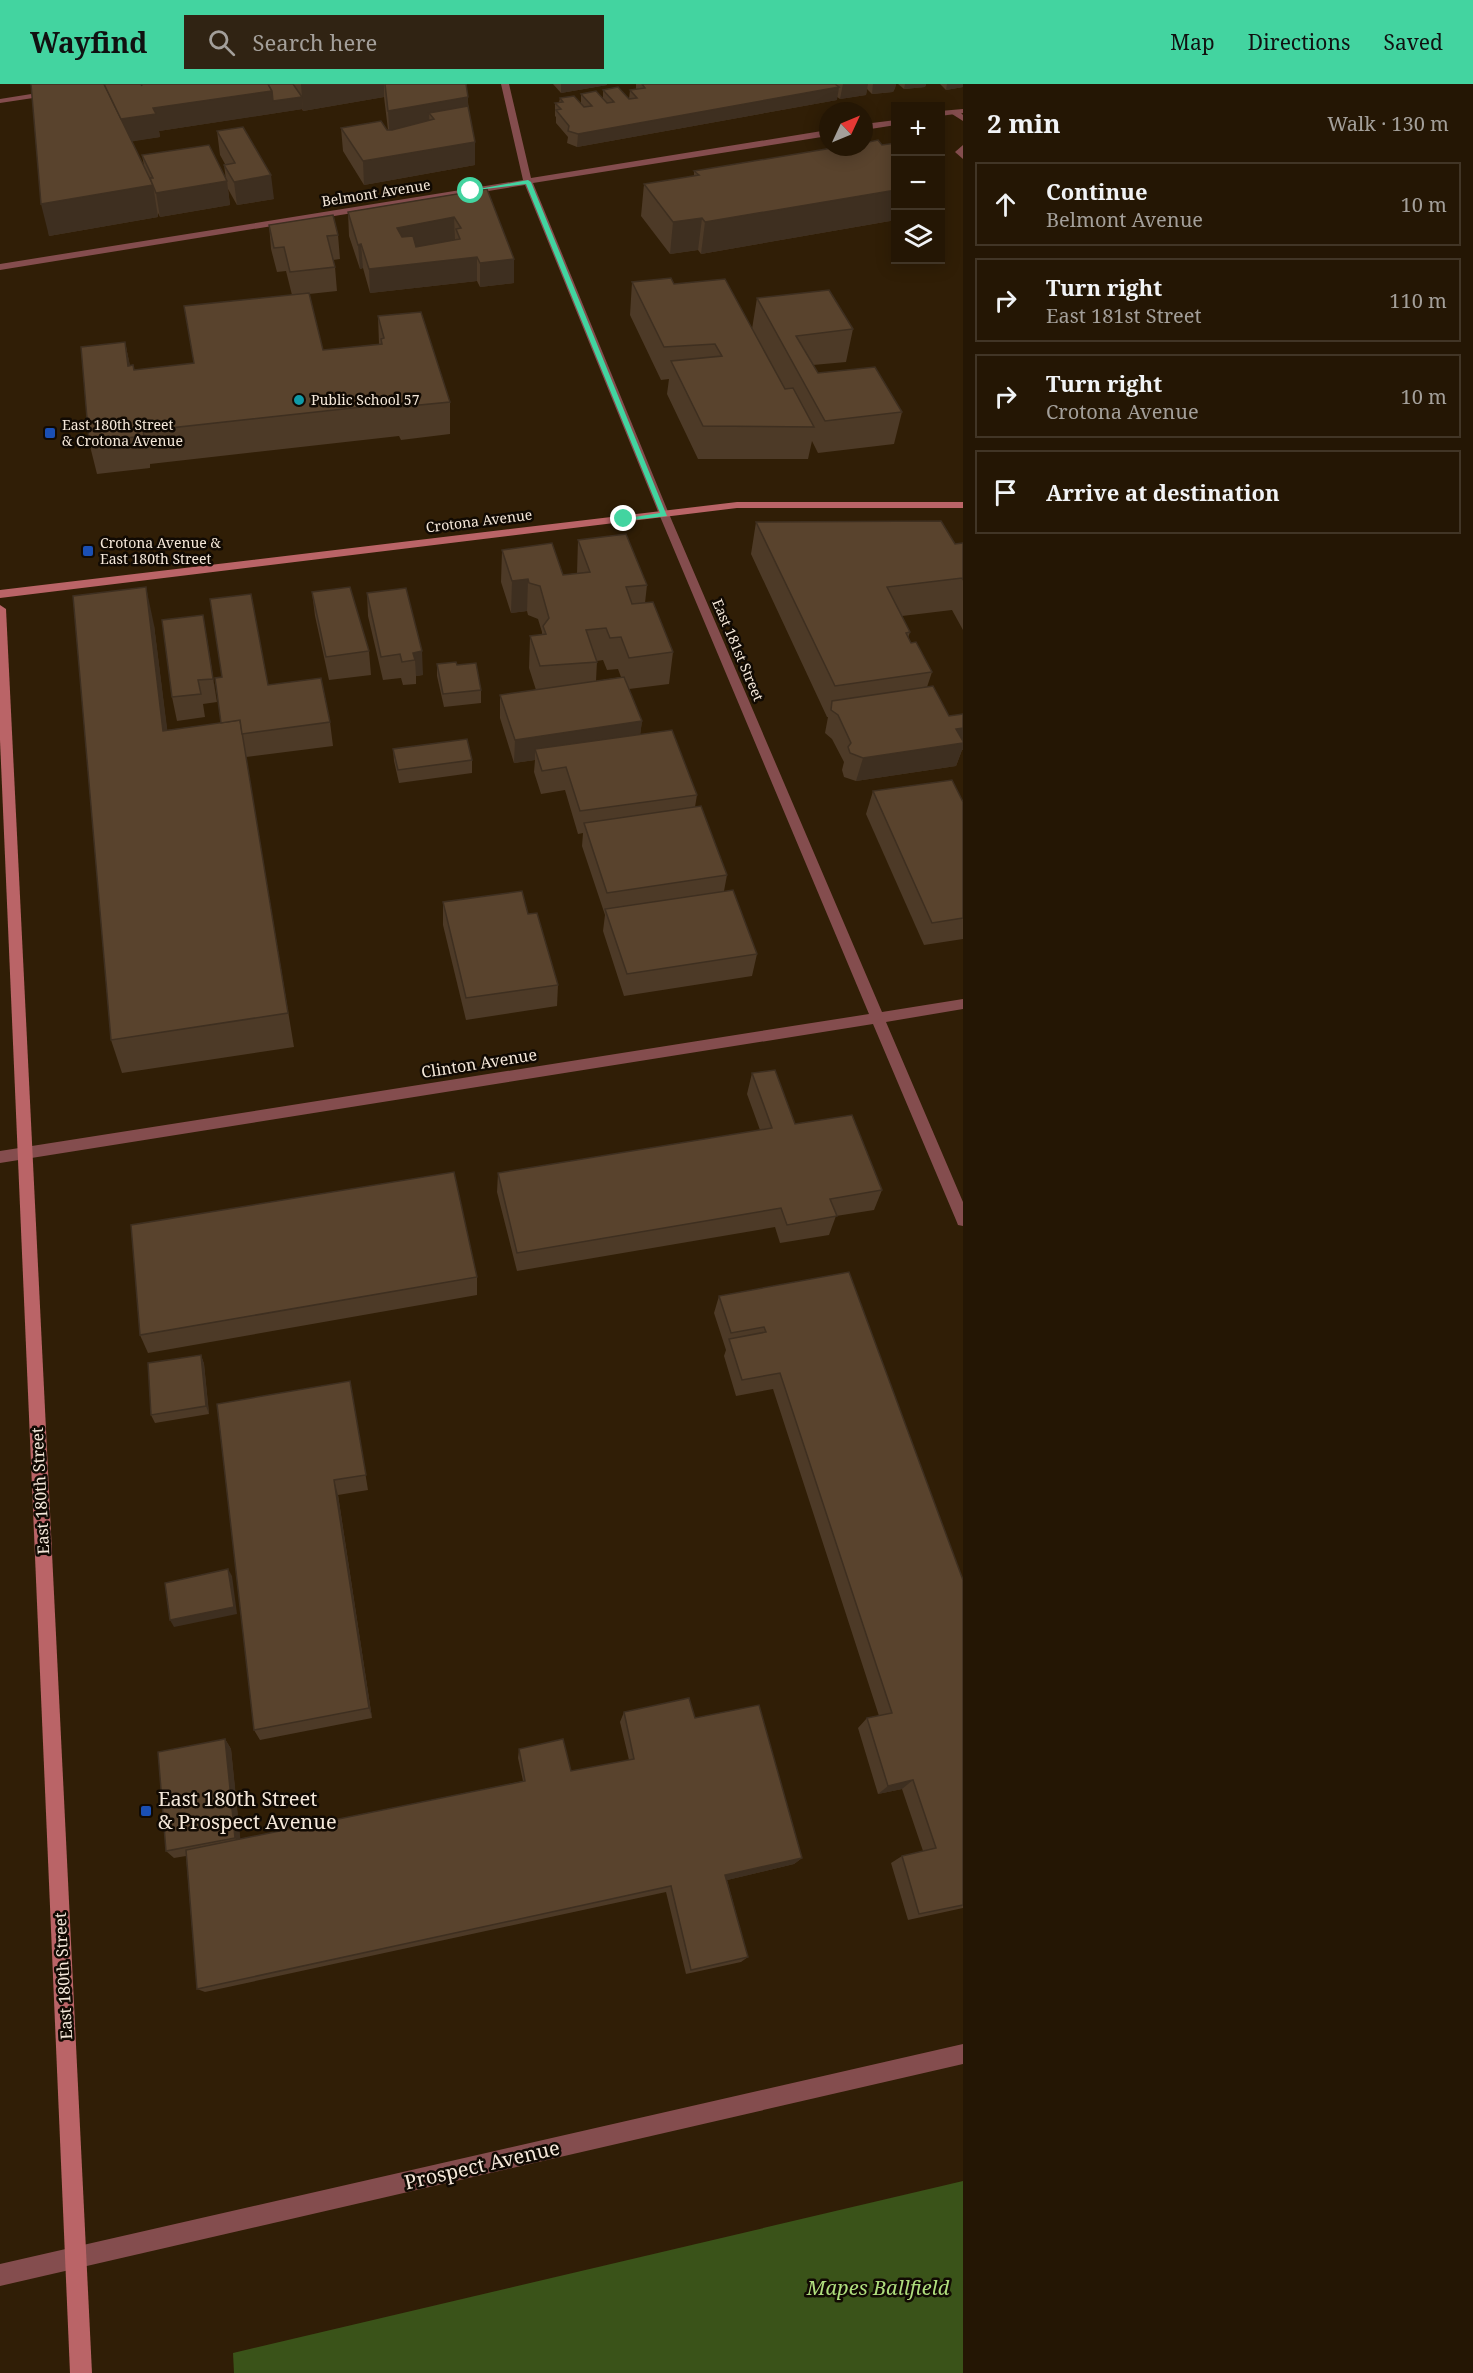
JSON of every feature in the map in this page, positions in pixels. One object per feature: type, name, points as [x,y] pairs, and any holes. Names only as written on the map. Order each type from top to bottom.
[{"type":"main road","name":"Crotona Avenue","points":[[0,594],[737,505],[963,505]]},
{"type":"main road","name":"East 180th Street","points":[[0,609],[81,2373]]},
{"type":"street","name":"East 181st Street","points":[[505,84],[528,182],[664,514],[963,1220]]},
{"type":"street","points":[[0,101],[63,91]]},
{"type":"street","points":[[959,111],[963,119]]},
{"type":"street","points":[[873,126],[891,123]]},
{"type":"street","name":"Belmont Avenue","points":[[0,267],[819,134]]},
{"type":"street","points":[[963,148],[959,152],[963,156]]},
{"type":"street","name":"Clinton Avenue","points":[[0,1157],[963,1004]]},
{"type":"street","name":"Prospect Avenue","points":[[0,2275],[963,2054]]},
{"type":"green space","name":"Mapes Ballfield","points":[[963,2181],[963,2373],[234,2373],[233,2353]]},
{"type":"building","points":[[31,84],[104,84],[153,185],[41,204]]},
{"type":"building","points":[[104,84],[268,84],[272,91],[153,108],[156,114],[121,119]]},
{"type":"building","points":[[268,84],[293,84],[302,97],[273,101],[272,91]]},
{"type":"building","points":[[385,84],[466,84],[468,97],[388,111]]},
{"type":"building","points":[[642,84],[835,84],[839,87],[578,134],[568,131],[569,126],[556,110],[561,109],[555,103],[563,102],[560,98],[574,96],[584,107],[592,106],[581,94],[596,91],[607,103],[614,102],[603,90],[618,87],[629,99],[637,98],[630,90],[645,88]]},
{"type":"building","points":[[468,106],[475,142],[363,161],[341,128],[381,121],[387,130],[392,130],[434,119],[429,113]]},
{"type":"building","points":[[243,127],[271,175],[234,182],[224,165],[235,163],[217,131]]},
{"type":"building","points":[[878,140],[882,145],[891,144],[891,191],[705,222],[702,218],[673,222],[644,184],[699,175],[694,171],[819,150],[819,156],[873,156],[873,141]]},
{"type":"building","points":[[209,145],[227,181],[156,193],[150,178],[153,178],[142,155]]},
{"type":"building","points":[[487,189],[514,259],[480,263],[477,257],[369,269],[361,244],[358,245],[348,212]],"holes":[[[454,217],[461,228],[456,229],[460,239],[416,247],[413,236],[402,237],[397,228]]]},
{"type":"building","points":[[333,215],[338,235],[327,236],[335,267],[290,272],[284,247],[274,248],[269,225]]},
{"type":"building","points":[[671,278],[674,284],[725,279],[785,389],[793,388],[814,427],[703,426],[671,361],[722,356],[715,344],[664,347],[632,282]]},
{"type":"building","points":[[829,290],[853,329],[796,336],[818,373],[875,367],[902,412],[825,421],[757,298]]},
{"type":"building","name":"Public School 57","points":[[309,293],[323,350],[382,344],[381,339],[384,338],[378,316],[421,312],[450,402],[399,407],[398,403],[143,431],[144,436],[89,442],[81,347],[125,342],[128,366],[133,365],[134,370],[194,363],[184,306]]},
{"type":"building","points":[[941,521],[955,544],[963,543],[963,580],[962,578],[887,587],[910,632],[906,633],[911,643],[916,642],[932,672],[835,686],[756,522]]},
{"type":"building","points":[[626,534],[647,585],[626,587],[632,604],[653,602],[673,652],[629,658],[621,637],[610,638],[606,628],[586,630],[597,662],[540,666],[530,636],[546,634],[543,626],[549,618],[540,586],[529,583],[528,579],[512,581],[502,550],[552,543],[563,575],[590,572],[578,540]]},
{"type":"building","points":[[146,587],[163,731],[240,720],[288,1013],[111,1040],[73,596]]},
{"type":"building","points":[[350,587],[369,651],[326,657],[312,592]]},
{"type":"building","points":[[406,588],[422,651],[413,653],[415,660],[402,662],[400,654],[381,657],[367,593]]},
{"type":"building","points":[[251,594],[268,685],[321,678],[330,722],[242,734],[240,720],[221,723],[215,678],[222,677],[210,599]]},
{"type":"building","points":[[203,615],[213,679],[198,680],[201,694],[172,697],[162,620]]},
{"type":"building","points":[[456,662],[457,665],[476,663],[481,690],[443,694],[437,664]]},
{"type":"building","points":[[624,677],[642,721],[515,740],[500,695]]},
{"type":"building","points":[[933,686],[949,716],[963,714],[963,728],[956,729],[963,743],[863,758],[850,753],[848,747],[851,743],[838,715],[831,710],[832,701]]},
{"type":"building","points":[[672,730],[697,795],[580,811],[566,767],[542,771],[535,749]]},
{"type":"building","points":[[467,739],[472,760],[398,770],[393,749]]},
{"type":"building","points":[[952,780],[963,802],[963,918],[932,923],[873,791]]},
{"type":"building","points":[[701,806],[727,875],[607,893],[584,823]]},
{"type":"building","points":[[733,890],[757,954],[627,974],[605,909]]},
{"type":"building","points":[[522,891],[528,914],[537,913],[558,985],[466,998],[443,902]]},
{"type":"building","points":[[775,1070],[795,1124],[852,1115],[882,1190],[830,1199],[837,1216],[787,1225],[781,1208],[517,1253],[498,1173],[772,1128],[752,1073]]},
{"type":"building","points":[[454,1172],[477,1277],[140,1335],[131,1225]]},
{"type":"building","points":[[849,1272],[963,1580],[963,1905],[919,1914],[902,1856],[936,1848],[913,1780],[888,1786],[867,1718],[892,1713],[780,1373],[742,1380],[729,1339],[766,1332],[764,1327],[731,1333],[719,1296]]},
{"type":"building","points":[[201,1355],[206,1406],[151,1415],[148,1363]]},
{"type":"building","points":[[350,1381],[366,1475],[334,1480],[369,1708],[254,1730],[217,1404]]},
{"type":"building","points":[[228,1569],[234,1607],[170,1620],[165,1583]]},
{"type":"building","points":[[689,1698],[695,1718],[759,1705],[802,1858],[725,1875],[748,1957],[691,1970],[671,1886],[197,1989],[186,1850],[525,1781],[519,1749],[563,1739],[571,1771],[634,1759],[624,1712]]},
{"type":"building","points":[[225,1739],[235,1838],[166,1851],[158,1752]]},
{"type":"place","name":"Public School 57","points":[[299,400]]},
{"type":"place","name":"East 180th Street & Crotona Avenue","points":[[50,433]]},
{"type":"place","name":"Crotona Avenue & East 180th Street","points":[[88,551]]},
{"type":"place","name":"East 180th Street & Prospect Avenue","points":[[146,1811]]},
{"type":"route","points":[[471,191],[528,182],[664,514],[624,519]]}]
